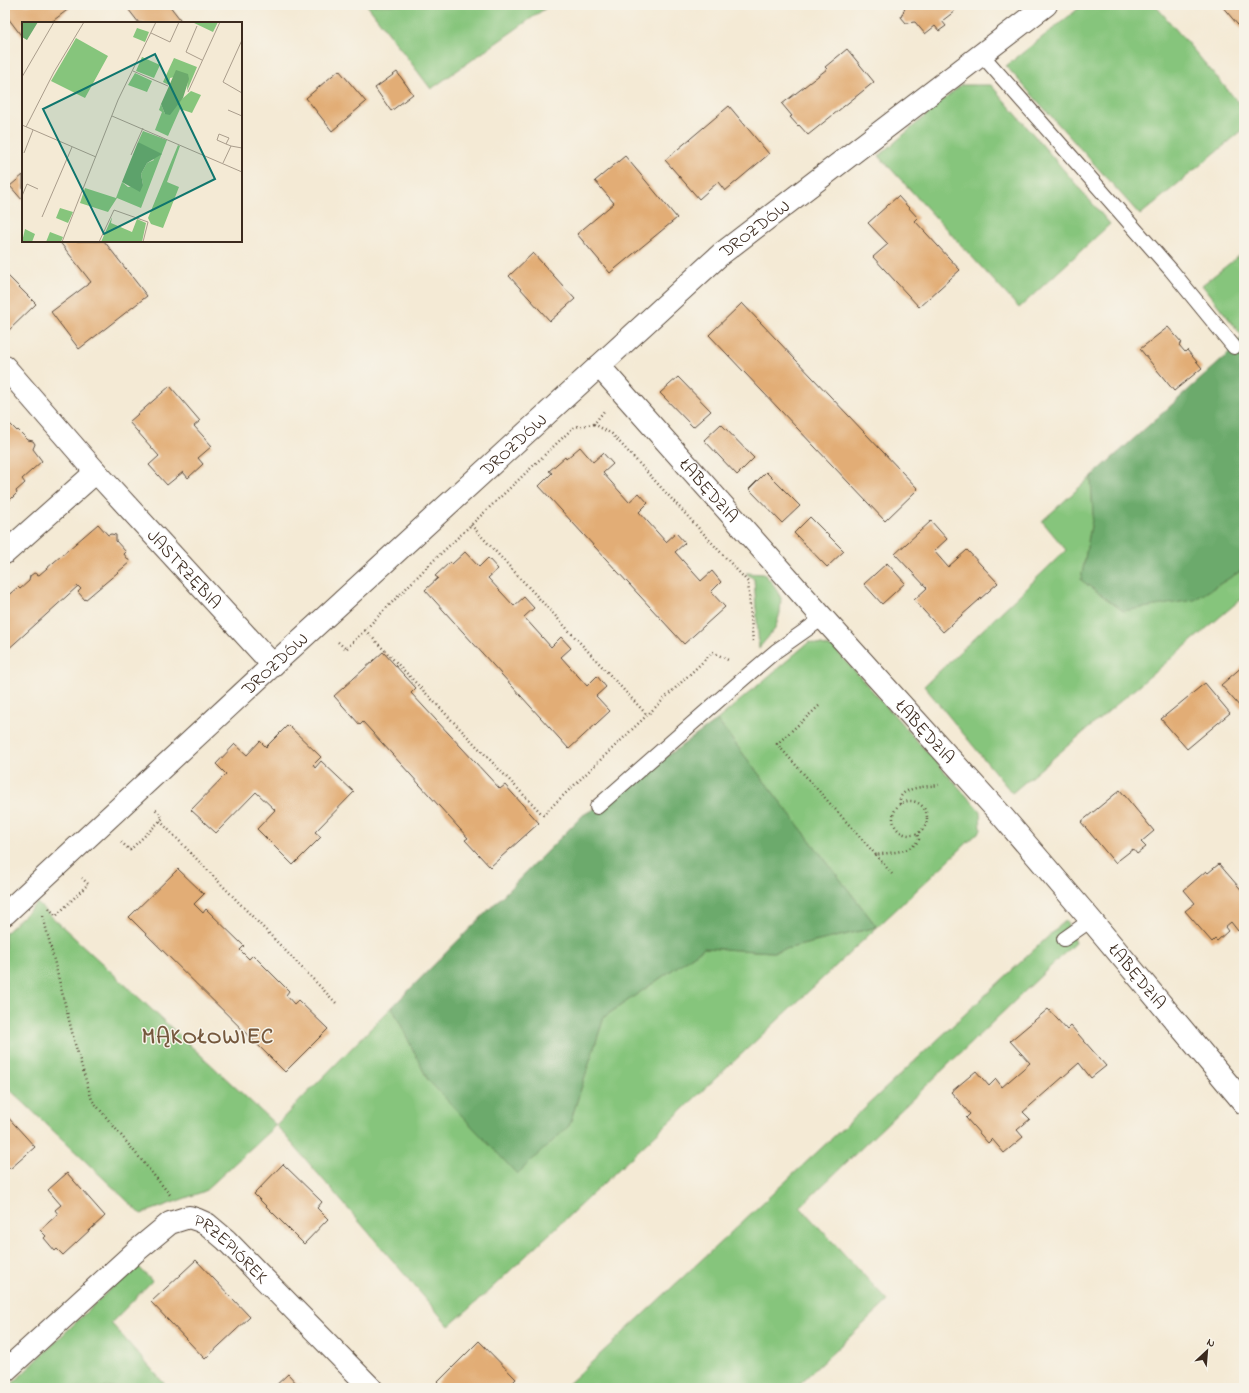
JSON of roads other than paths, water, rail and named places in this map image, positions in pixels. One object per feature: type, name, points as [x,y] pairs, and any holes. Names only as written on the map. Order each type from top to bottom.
[{"type":"street","name":"DROZDÓW","points":[[5,914],[272,665],[721,254],[1046,5]]},
{"type":"street","name":"ŁABĘDZIA","points":[[599,366],[969,780],[1091,920],[1244,1103]]},
{"type":"street","name":"JASTRZĘBIA","points":[[5,367],[96,472],[272,665]]},
{"type":"street","points":[[5,553],[96,472]]},
{"type":"street","name":"PRZEPIÓREK","points":[[5,1371],[135,1252],[170,1223],[189,1217],[207,1224],[226,1240],[371,1388]]},
{"type":"lane","points":[[982,55],[1171,270],[1234,347]]},
{"type":"lane","points":[[597,807],[776,651],[823,618]]},
{"type":"lane","points":[[1064,939],[1091,920]]},
{"type":"district","name":"MĄKOŁOWIEC","points":[[208,1035]]}]
